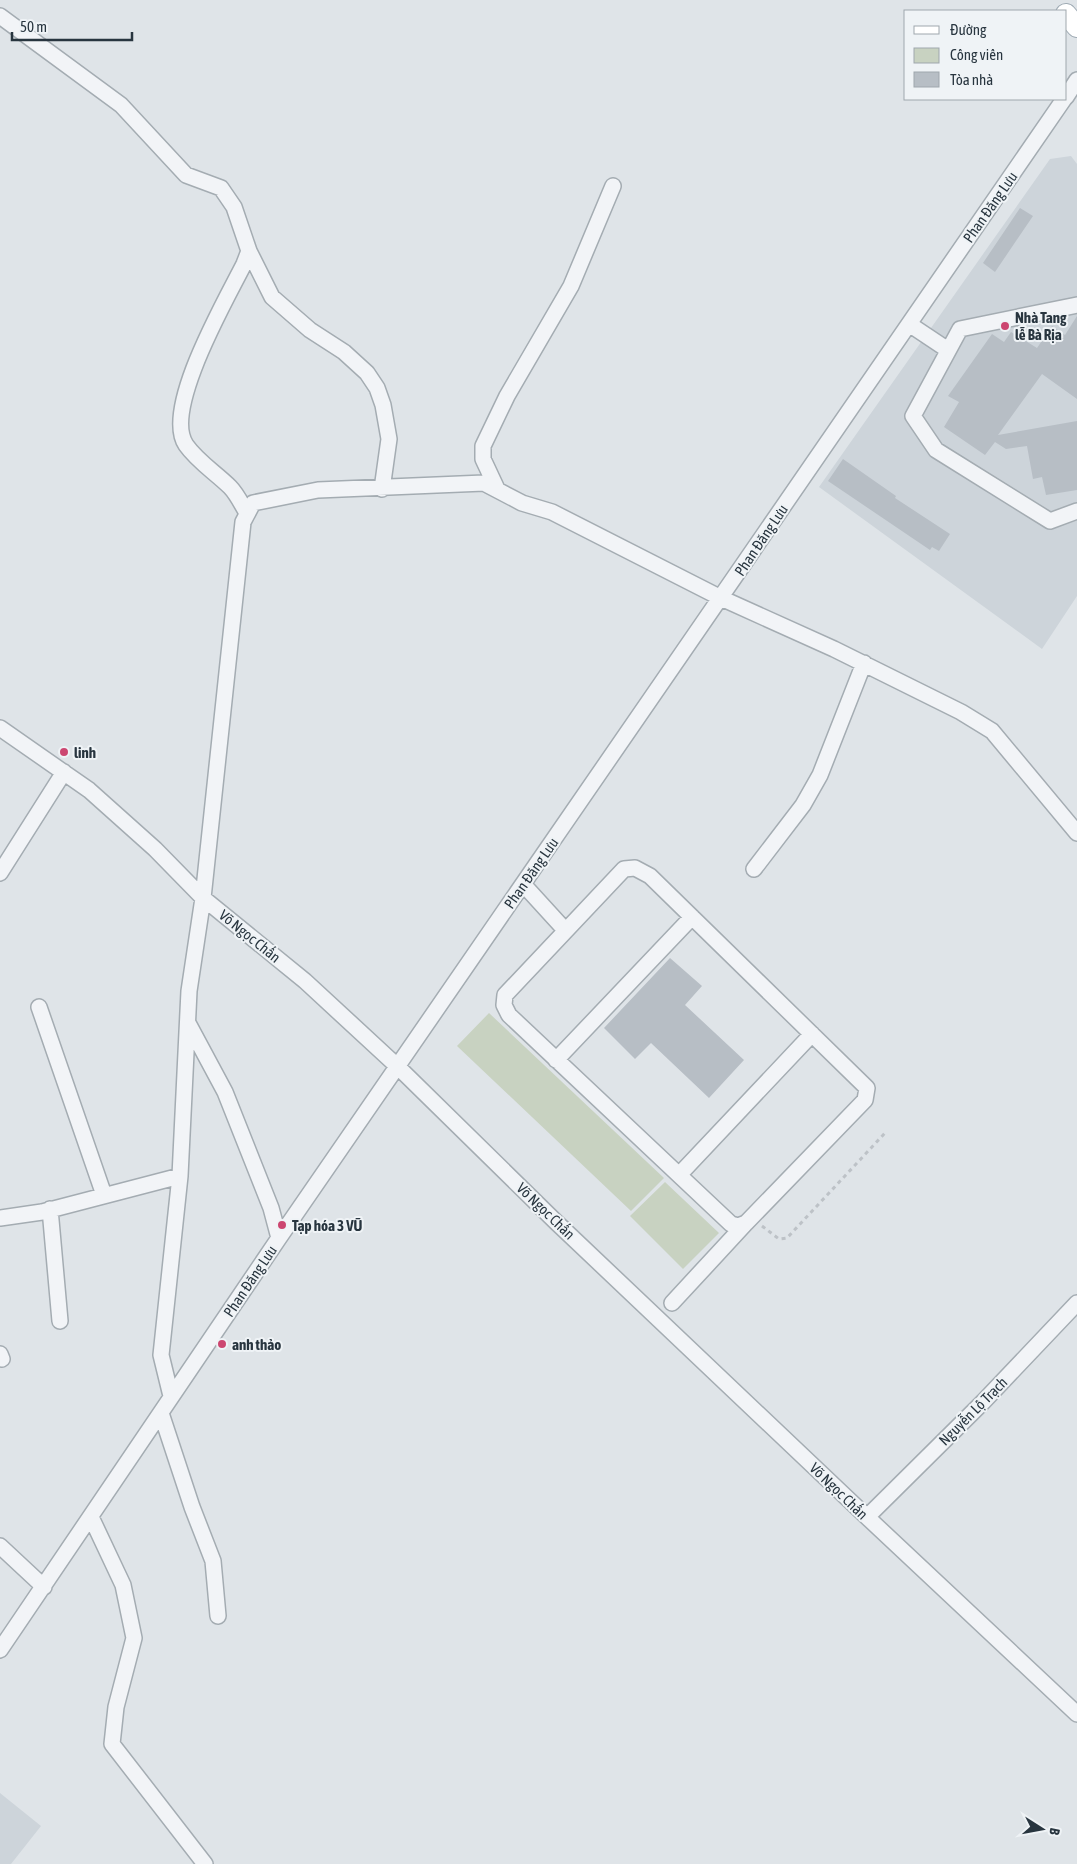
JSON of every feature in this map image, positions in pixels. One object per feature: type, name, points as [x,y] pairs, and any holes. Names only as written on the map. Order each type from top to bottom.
[{"type":"main road","points":[[1054,0],[1062,10]]},
{"type":"main road","points":[[1067,15],[1077,27]]},
{"type":"street","points":[[0,16],[121,106],[186,175],[222,188],[234,207],[248,251],[272,296],[310,330],[344,352],[367,373],[377,388],[383,405],[389,439],[382,489]]},
{"type":"street","name":"Phan Đăng Lưu","points":[[1067,95],[1077,80]]},
{"type":"street","name":"Phan Đăng Lưu","points":[[0,1650],[397,1066],[1064,100]]},
{"type":"street","points":[[497,489],[483,459],[483,446],[507,396],[571,286],[613,186]]},
{"type":"street","points":[[247,513],[232,488],[185,444],[180,428],[181,411],[186,388],[195,364],[244,264],[248,251]]},
{"type":"street","points":[[1077,305],[960,329],[914,416],[936,450],[1050,521],[1077,512]]},
{"type":"street","points":[[909,324],[948,350]]},
{"type":"street","points":[[171,1396],[161,1355],[180,1176],[189,991],[203,898],[243,522],[253,502],[318,490],[382,489],[484,483],[522,504],[552,512],[721,598],[864,663],[961,712],[992,731],[1077,833]]},
{"type":"street","points":[[754,869],[803,805],[820,775],[864,663]]},
{"type":"street","name":"Võ Ngọc Chấn","points":[[0,728],[108,805],[203,898],[305,980],[867,1517],[1077,1714]]},
{"type":"street","points":[[0,873],[64,772]]},
{"type":"street","points":[[672,1303],[865,1100],[867,1088],[650,876],[635,868],[624,869],[505,995],[504,1004],[509,1015],[731,1224],[738,1226],[749,1220]]},
{"type":"street","points":[[523,884],[565,930]]},
{"type":"street","points":[[556,1060],[692,918]]},
{"type":"street","points":[[39,1008],[104,1195]]},
{"type":"street","points":[[188,1021],[225,1092],[268,1199],[279,1238]]},
{"type":"street","points":[[679,1175],[812,1034]]},
{"type":"street","points":[[0,1218],[11,1218],[50,1209],[180,1176]]},
{"type":"street","points":[[50,1209],[60,1321]]},
{"type":"street","name":"Nguyễn Lộ Trạch","points":[[867,1517],[983,1402],[1077,1303]]},
{"type":"street","points":[[161,1412],[192,1507],[213,1561],[218,1616]]},
{"type":"street","points":[[91,1517],[123,1585],[134,1638],[116,1706],[112,1744],[205,1864]]},
{"type":"street","points":[[0,1546],[44,1587]]},
{"type":"path","points":[[749,1220],[779,1239],[787,1238],[885,1133]]},
{"type":"shaded area","name":"Nhà Tang lễ Bà Rịa","points":[[1071,156],[1077,164],[1077,596],[1042,649],[819,487],[1050,159]]},
{"type":"shaded area","points":[[0,1793],[41,1826],[11,1864],[0,1864]]},
{"type":"green space","points":[[489,1013],[664,1178],[631,1211],[457,1046]]},
{"type":"green space","points":[[665,1182],[719,1233],[683,1269],[630,1216]]},
{"type":"building","points":[[1020,208],[1033,216],[995,272],[983,263]]},
{"type":"building","points":[[1077,316],[1077,399],[1042,374],[998,435],[1077,421],[1077,490],[1046,495],[1042,477],[1033,479],[1027,446],[1006,449],[995,442],[985,455],[944,427],[959,402],[948,396],[992,334],[1004,342],[1011,332],[1037,348],[1052,326],[1065,335]]},
{"type":"building","points":[[843,459],[896,496],[895,498],[950,534],[939,551],[932,547],[930,550],[828,481]]},
{"type":"building","points":[[670,958],[702,986],[685,1005],[744,1060],[709,1098],[651,1043],[635,1059],[604,1028]]},
{"type":"place","name":"Nhà Tang lễ Bà Rịa","points":[[1005,326]]},
{"type":"place","name":"linh","points":[[64,752]]},
{"type":"place","name":"Tạp hóa 3 VŨ","points":[[282,1225]]},
{"type":"place","name":"anh thảo","points":[[222,1344]]}]
